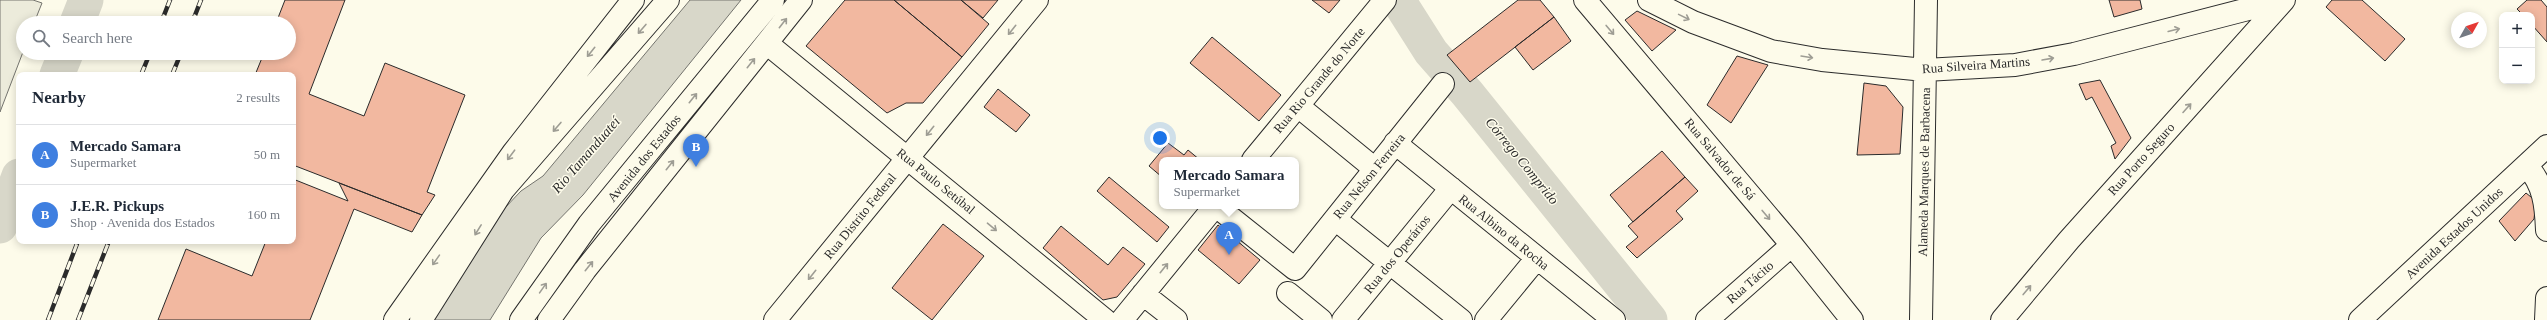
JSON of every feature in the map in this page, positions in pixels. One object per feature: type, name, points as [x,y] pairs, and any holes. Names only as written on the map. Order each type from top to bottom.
[{"type":"main road","points":[[396,320],[513,153],[633,0]]},
{"type":"main road","points":[[421,320],[503,190],[668,0]]},
{"type":"main road","name":"Avenida dos Estados","points":[[521,320],[589,224],[773,0]]},
{"type":"main road","name":"Avenida dos Estados","points":[[549,320],[585,270],[801,0]]},
{"type":"main road","name":"Rua Distrito Federal","points":[[775,320],[1037,0]]},
{"type":"main road","name":"Rua Salvador de Sá","points":[[1585,0],[1792,245],[1852,320]]},
{"type":"main road","name":"Rua Silveira Martins","points":[[1649,0],[1693,22],[1772,51],[1822,60],[1925,70],[2015,65],[2074,54],[2283,0]]},
{"type":"main road","name":"Alameda Marques de Barbacena","points":[[1921,320],[1926,0]]},
{"type":"main road","name":"Rua Porto Seguro","points":[[2002,320],[2074,234],[2283,0]]},
{"type":"main road","name":"Rua Rio Grande do Norte","points":[[1256,157],[1382,3]]},
{"type":"main road","name":"Rua Paulo Setúbal","points":[[766,45],[775,50],[1105,320]]},
{"type":"main road","name":"Rua Nelson Ferreira","points":[[1219,209],[1295,269],[1442,84]]},
{"type":"main road","points":[[1298,106],[1375,168]]},
{"type":"main road","name":"Rua Albino da Rocha","points":[[1395,143],[1537,258],[1605,317]]},
{"type":"main road","name":"Avenida Estados Unidos","points":[[2360,320],[2547,146]]},
{"type":"main road","points":[[2527,166],[2535,175],[2542,190],[2546,204],[2547,230]]},
{"type":"main road","name":"Rua dos Operários","points":[[1343,320],[1450,188]]},
{"type":"main road","points":[[1122,320],[1213,209]]},
{"type":"main road","points":[[1335,219],[1461,320]]},
{"type":"main road","name":"Rua Tácito","points":[[1707,320],[1792,245]]},
{"type":"main road","points":[[1486,320],[1537,258]]},
{"type":"main road","points":[[1288,293],[1321,320]]},
{"type":"main road","points":[[1144,294],[1176,320]]},
{"type":"main road","points":[[2546,320],[2547,298]]},
{"type":"shaded area","points":[[0,0],[33,0],[42,3],[37,16],[16,16],[16,60],[20,60],[0,112]]},
{"type":"water","name":"Rio Tamanduateí","points":[[690,0],[741,0],[583,195],[541,238],[490,320],[433,320],[502,211],[521,191],[543,176]]},
{"type":"building","points":[[285,0],[345,0],[309,94],[364,116],[385,63],[465,95],[427,192],[435,195],[422,215],[296,166],[296,72],[256,72],[261,60],[296,60],[296,16],[279,16]]},
{"type":"building","points":[[845,0],[894,0],[962,57],[923,103],[906,103],[887,113],[806,46]]},
{"type":"building","points":[[894,0],[961,0],[989,24],[962,57]]},
{"type":"building","points":[[961,0],[998,0],[983,18]]},
{"type":"building","points":[[1312,0],[1340,0],[1329,13]]},
{"type":"building","points":[[1518,0],[1540,0],[1554,17],[1470,82],[1447,55]]},
{"type":"building","points":[[2109,0],[2140,0],[2142,9],[2114,17]]},
{"type":"building","points":[[2332,0],[2362,0],[2405,39],[2385,61],[2326,7]]},
{"type":"building","points":[[2527,0],[2541,0],[2547,7],[2547,42],[2535,28],[2535,12],[2520,12],[2517,9]]},
{"type":"building","points":[[1637,11],[1676,30],[1652,51],[1625,20]]},
{"type":"building","points":[[1554,17],[1571,41],[1533,70],[1515,47]]},
{"type":"building","points":[[1212,37],[1281,95],[1259,121],[1190,63]]},
{"type":"building","points":[[1737,56],[1768,65],[1731,123],[1707,105]]},
{"type":"building","points":[[2100,80],[2131,138],[2115,159],[2111,146],[2116,143],[2092,97],[2086,100],[2079,84]]},
{"type":"building","points":[[1864,83],[1886,86],[1903,107],[1900,154],[1857,155]]},
{"type":"building","points":[[998,89],[1030,115],[1016,132],[984,107]]},
{"type":"building","points":[[1168,143],[1184,155],[1188,150],[1196,157],[1159,157],[1159,174],[1149,166]]},
{"type":"building","points":[[1662,151],[1685,177],[1633,222],[1610,195]]},
{"type":"building","points":[[1109,177],[1169,227],[1157,242],[1097,191]]},
{"type":"building","points":[[1685,177],[1698,191],[1676,211],[1683,219],[1637,258],[1626,247],[1638,237],[1628,226]]},
{"type":"building","points":[[296,180],[348,201],[339,183],[422,215],[412,232],[354,209],[310,320],[158,320],[186,249],[252,276],[265,244],[296,244]]},
{"type":"building","points":[[2526,193],[2536,201],[2534,219],[2515,241],[2499,221]]},
{"type":"building","points":[[943,224],[984,256],[932,320],[892,288]]},
{"type":"building","points":[[1218,225],[1260,260],[1239,284],[1198,250]]},
{"type":"building","points":[[1061,226],[1108,265],[1123,247],[1145,264],[1117,297],[1103,300],[1043,248]]},
{"type":"waterway","points":[[80,16],[86,0]]},
{"type":"waterway","name":"Córrego Comprido","points":[[1398,0],[1431,52],[1467,93],[1650,320]]},
{"type":"waterway","points":[[58,72],[63,60]]},
{"type":"waterway","points":[[0,226],[16,184]]},
{"type":"railway","points":[[164,16],[170,0]]},
{"type":"railway","points":[[195,16],[201,0]]},
{"type":"railway","points":[[142,72],[147,60]]},
{"type":"railway","points":[[173,72],[178,60]]},
{"type":"railway","points":[[48,320],[77,244]]},
{"type":"railway","points":[[78,320],[108,244]]},
{"type":"place","name":"J.E.R. Pickups","points":[[696,167]]},
{"type":"place","name":"Mercado Samara","points":[[1229,255]]}]
